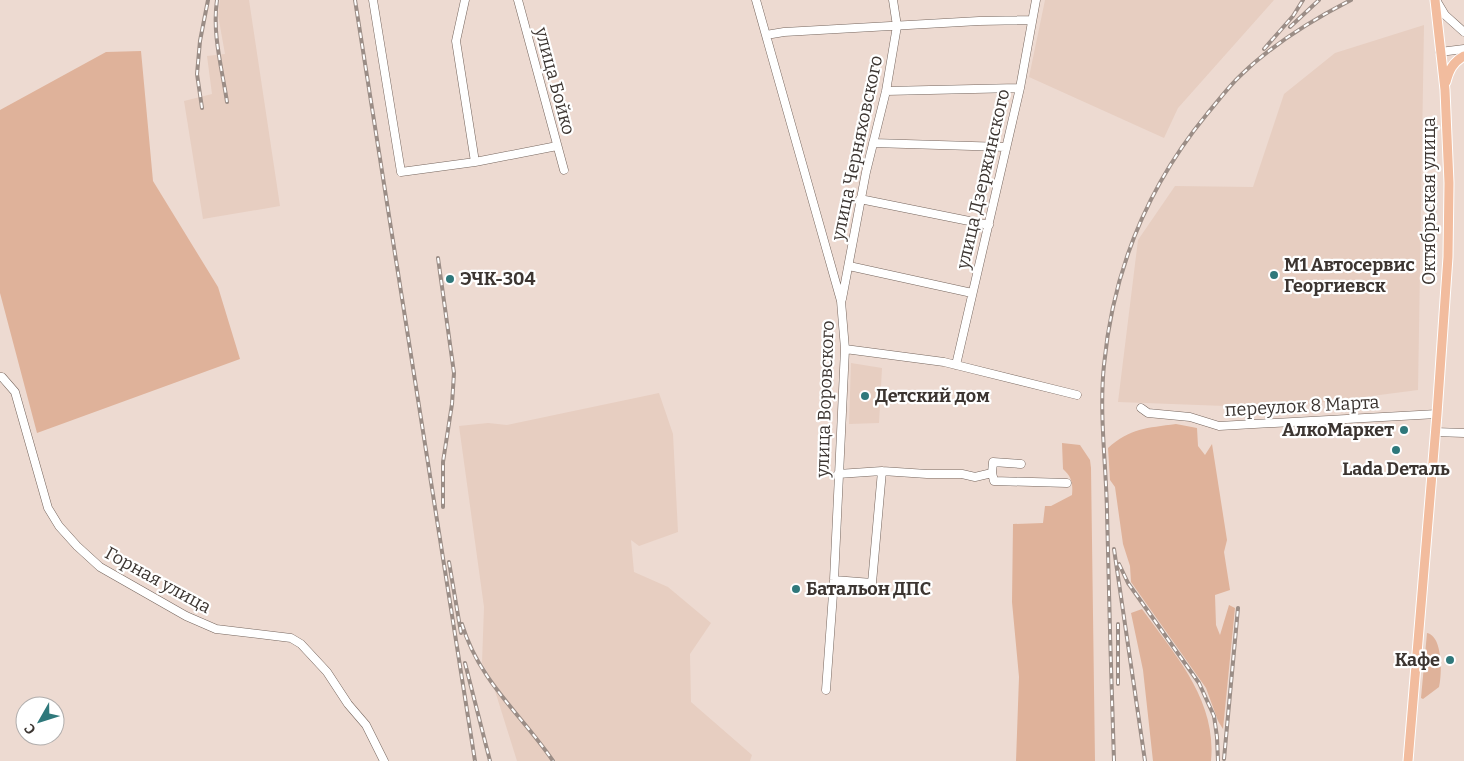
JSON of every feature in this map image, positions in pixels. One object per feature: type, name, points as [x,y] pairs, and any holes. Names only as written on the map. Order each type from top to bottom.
[{"type":"main road","name":"Октябрьская улица","points":[[1408,761],[1446,290],[1449,205],[1445,90],[1435,0]]},
{"type":"main road","points":[[1445,90],[1451,67],[1455,61],[1464,56]]},
{"type":"street","points":[[373,0],[401,172],[475,162],[557,146]]},
{"type":"street","points":[[465,0],[456,41],[475,162]]},
{"type":"street","name":"улица Бойко","points":[[518,0],[564,170]]},
{"type":"street","name":"улица Воровского","points":[[756,0],[841,301],[845,348],[834,580],[826,690]]},
{"type":"street","name":"улица Черняховского","points":[[841,301],[860,199],[886,91],[896,26],[893,0]]},
{"type":"street","name":"улица Дзержинского","points":[[956,365],[1020,88],[1036,0]]},
{"type":"street","points":[[1435,0],[1445,15],[1464,32]]},
{"type":"street","points":[[766,36],[784,32],[979,21],[1032,20]]},
{"type":"street","points":[[1440,52],[1464,50]]},
{"type":"street","points":[[886,91],[1020,88]]},
{"type":"street","points":[[873,143],[1005,147]]},
{"type":"street","points":[[860,199],[989,225]]},
{"type":"street","points":[[849,266],[972,293]]},
{"type":"street","points":[[845,348],[956,365],[1077,395]]},
{"type":"street","name":"Горная улица","points":[[1,377],[15,392],[48,508],[59,526],[77,546],[100,567],[186,616],[216,629],[291,638],[301,644],[327,672],[348,704],[366,725],[384,761]]},
{"type":"street","name":"переулок 8 Марта","points":[[1141,408],[1148,413],[1190,417],[1220,426],[1437,414]]},
{"type":"street","points":[[1435,432],[1464,433]]},
{"type":"street","points":[[1021,464],[993,462],[992,473],[994,481],[1067,483]]},
{"type":"street","points":[[838,474],[882,471],[962,474],[975,477],[992,473]]},
{"type":"street","points":[[834,580],[872,583],[882,471]]},
{"type":"shaded area","points":[[220,0],[249,0],[280,206],[203,219],[184,101],[212,94],[207,56],[225,54],[218,15]]},
{"type":"shaded area","points":[[1045,0],[1274,0],[1178,108],[1164,138],[1029,77]]},
{"type":"shaded area","points":[[1424,25],[1418,390],[1279,408],[1118,402],[1138,240],[1175,186],[1253,187],[1284,94],[1335,53]]},
{"type":"shaded area","points":[[141,51],[153,181],[218,287],[240,359],[37,433],[0,293],[0,110],[106,52]]},
{"type":"shaded area","name":"Детский дом","points":[[851,363],[882,368],[879,423],[849,424]]},
{"type":"shaded area","points":[[659,393],[673,434],[678,532],[639,546],[631,540],[634,572],[668,587],[711,623],[690,654],[691,702],[752,755],[750,761],[517,761],[491,678],[482,663],[484,607],[459,426],[488,423],[507,425]]},
{"type":"shaded area","points":[[1176,424],[1197,428],[1198,446],[1205,455],[1212,444],[1227,540],[1224,552],[1230,590],[1215,595],[1216,625],[1220,635],[1229,605],[1235,608],[1223,729],[1218,721],[1206,688],[1131,582],[1130,566],[1123,544],[1115,487],[1110,480],[1108,448],[1116,441],[1139,430]]},
{"type":"shaded area","points":[[1062,443],[1080,445],[1090,460],[1091,468],[1095,761],[1016,761],[1019,677],[1012,602],[1013,524],[1043,523],[1045,506],[1051,506],[1072,495],[1071,481],[1063,469]]},
{"type":"shaded area","points":[[1142,609],[1180,661],[1201,698],[1211,739],[1211,761],[1153,761],[1143,670],[1131,613]]},
{"type":"shaded area","points":[[1427,633],[1436,641],[1439,648],[1441,674],[1439,687],[1423,699],[1421,698]]},
{"type":"railway","points":[[202,108],[197,74],[200,41],[208,0]]},
{"type":"railway","points":[[217,0],[216,26],[218,51],[227,102]]},
{"type":"railway","points":[[355,0],[475,761]]},
{"type":"railway","points":[[1264,49],[1293,16],[1303,0]]},
{"type":"railway","points":[[1290,27],[1319,0]]},
{"type":"railway","points":[[1114,761],[1102,401],[1104,365],[1115,296],[1136,232],[1150,201],[1167,171],[1207,114],[1237,79],[1266,53],[1307,24],[1351,0]]},
{"type":"railway","points":[[438,258],[454,373],[452,404],[443,462],[443,507]]},
{"type":"railway","points":[[1114,549],[1145,761]]},
{"type":"railway","points":[[449,562],[461,633]]},
{"type":"railway","points":[[1119,564],[1128,583],[1199,683],[1214,716],[1218,761]]},
{"type":"railway","points":[[1224,759],[1238,608]]},
{"type":"railway","points":[[462,624],[469,644],[490,680],[553,761]]},
{"type":"railway","points":[[1118,624],[1118,684]]},
{"type":"railway","points":[[465,663],[490,761]]},
{"type":"place","name":"М1 Автосервис Георгиевск","points":[[1274,275]]},
{"type":"place","name":"ЭЧК-304","points":[[450,279]]},
{"type":"place","name":"Детский дом","points":[[865,396]]},
{"type":"place","name":"АлкоМаркет","points":[[1404,430]]},
{"type":"place","name":"Lada Dеталь","points":[[1396,450]]},
{"type":"place","name":"Батальон ДПС","points":[[796,589]]},
{"type":"place","name":"Кафе","points":[[1450,660]]}]
